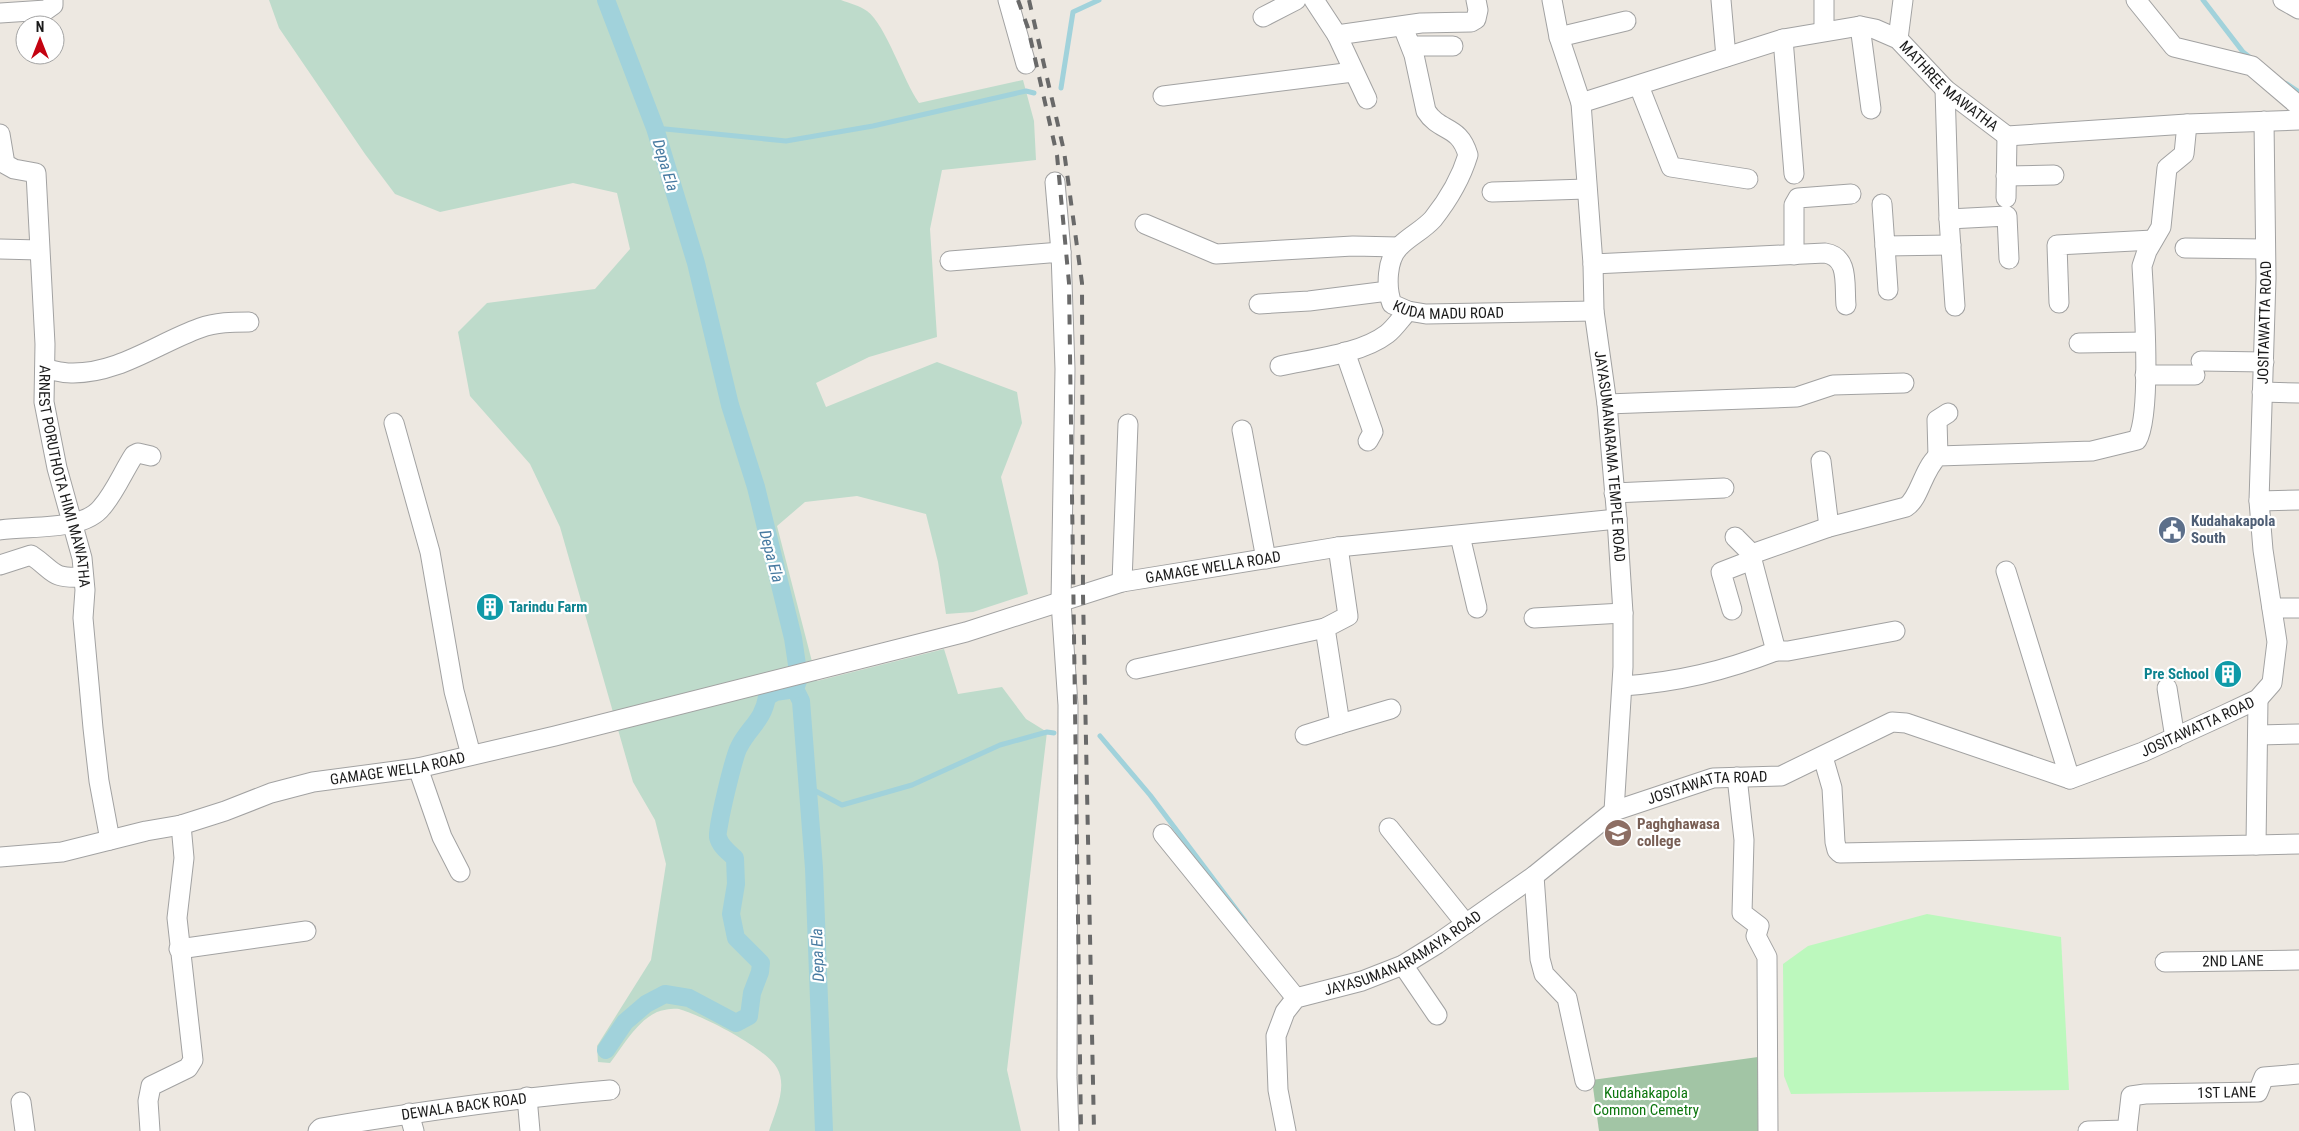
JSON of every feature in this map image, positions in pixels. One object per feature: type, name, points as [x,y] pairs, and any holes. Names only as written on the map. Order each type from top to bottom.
[{"type":"street","points":[[0,13],[46,10],[53,5],[53,0]]},
{"type":"street","points":[[1008,0],[1026,64]]},
{"type":"street","points":[[1263,17],[1296,0]]},
{"type":"street","points":[[1314,0],[1337,35],[1352,72],[1367,99]]},
{"type":"street","points":[[1337,35],[1421,23],[1471,22],[1476,19],[1478,10],[1476,0]]},
{"type":"street","name":"JAYASUMANARAMA TEMPLE ROAD","points":[[1552,0],[1559,37],[1581,104],[1593,264],[1594,311],[1607,404],[1617,519],[1623,613],[1623,686],[1614,811]]},
{"type":"street","points":[[1721,0],[1726,56]]},
{"type":"street","points":[[1824,0],[1824,31]]},
{"type":"street","points":[[1898,39],[1903,0]]},
{"type":"street","points":[[2136,0],[2174,47],[2252,66],[2299,106]]},
{"type":"street","points":[[2283,0],[2299,9]]},
{"type":"street","points":[[1559,37],[1626,21]]},
{"type":"street","points":[[1860,26],[1871,109]]},
{"type":"street","name":"MATHREE MAWATHA","points":[[1581,104],[1783,39],[1860,26],[1875,29],[1898,39],[1945,89],[2007,136],[2187,124],[2299,120]]},
{"type":"street","points":[[1145,224],[1216,254],[1353,246],[1398,247],[1432,220],[1457,182],[1468,155],[1460,136],[1430,117],[1426,111],[1411,46],[1403,27]]},
{"type":"street","points":[[1783,39],[1794,174]]},
{"type":"street","points":[[1411,46],[1453,46]]},
{"type":"street","points":[[1163,96],[1352,72]]},
{"type":"street","points":[[1639,86],[1671,167],[1748,179]]},
{"type":"street","points":[[1945,89],[1948,219],[1955,306]]},
{"type":"street","name":"JOSITAWATTA ROAD","points":[[1614,811],[1713,778],[1781,776],[1892,722],[1906,723],[2070,779],[2143,752],[2258,699],[2272,683],[2277,642],[2263,550],[2260,500],[2266,249],[2264,121]]},
{"type":"street","points":[[1732,610],[1722,572],[1752,557],[1829,526],[1906,507],[1912,503],[1929,465],[1938,456],[2092,451],[2137,440],[2143,431],[2145,375],[2142,266],[2161,227],[2167,168],[2184,154],[2187,124]]},
{"type":"street","name":"ARNEST PORUTHOTA HIMI MAWATHA","points":[[0,134],[5,164],[14,169],[36,173],[46,414],[71,524],[78,539],[84,577],[83,618],[93,728],[99,781],[110,840]]},
{"type":"street","points":[[2006,198],[2007,136]]},
{"type":"street","points":[[2006,176],[2054,175]]},
{"type":"street","points":[[1055,182],[1061,252],[1065,369],[1061,602],[1068,705],[1067,1077],[1070,1131]]},
{"type":"street","points":[[1492,192],[1586,189]]},
{"type":"street","points":[[1794,255],[1794,206],[1798,198],[1851,194]]},
{"type":"street","points":[[1882,204],[1888,290]]},
{"type":"street","points":[[1948,219],[2007,216],[2008,259]]},
{"type":"street","points":[[2059,303],[2057,246],[2153,240]]},
{"type":"street","points":[[1885,246],[1951,246]]},
{"type":"street","name":"KUDA MADU ROAD","points":[[1398,247],[1389,270],[1388,291],[1392,304],[1408,311],[1426,314],[1594,311]]},
{"type":"street","points":[[2185,248],[2266,249]]},
{"type":"street","points":[[0,249],[39,250]]},
{"type":"street","points":[[950,261],[1061,252]]},
{"type":"street","points":[[1593,264],[1825,253],[1835,255],[1842,262],[1846,305]]},
{"type":"street","points":[[1259,304],[1309,301],[1388,291]]},
{"type":"street","points":[[1280,366],[1345,352],[1387,334],[1408,311]]},
{"type":"street","points":[[45,369],[70,374],[99,370],[134,358],[202,328],[225,322],[250,322]]},
{"type":"street","points":[[2079,343],[2145,342]]},
{"type":"street","points":[[1345,352],[1373,432],[1368,441]]},
{"type":"street","points":[[2145,375],[2264,362]]},
{"type":"street","points":[[1607,404],[1796,397],[1833,384],[1904,383]]},
{"type":"street","points":[[2262,392],[2299,393]]},
{"type":"street","points":[[1938,456],[1937,420],[1948,413]]},
{"type":"street","points":[[394,423],[430,552],[454,691],[471,755]]},
{"type":"street","points":[[1122,582],[1128,424]]},
{"type":"street","points":[[1242,430],[1266,559]]},
{"type":"street","points":[[0,530],[71,524],[92,517],[102,508],[134,455],[138,453],[151,456]]},
{"type":"street","points":[[1821,461],[1829,526]]},
{"type":"street","points":[[1614,492],[1724,488]]},
{"type":"street","points":[[2260,500],[2299,500]]},
{"type":"street","name":"GAMAGE WELLA ROAD","points":[[0,857],[62,852],[146,831],[181,825],[225,811],[270,792],[296,786],[418,768],[966,632],[1122,582],[1338,547],[1617,519]]},
{"type":"street","points":[[1460,536],[1477,608]]},
{"type":"street","points":[[1735,537],[1752,557],[1776,651]]},
{"type":"street","points":[[1136,669],[1325,628],[1348,616],[1338,547]]},
{"type":"street","points":[[0,565],[31,555],[44,563],[50,572],[58,576],[84,577]]},
{"type":"street","points":[[2006,571],[2070,779]]},
{"type":"street","points":[[2272,608],[2299,608]]},
{"type":"street","points":[[1534,618],[1623,613]]},
{"type":"street","points":[[1325,628],[1340,724]]},
{"type":"street","points":[[1623,686],[1664,683],[1735,667],[1776,651],[1788,651],[1895,631]]},
{"type":"street","points":[[2167,688],[2174,738]]},
{"type":"street","points":[[2256,845],[2258,699]]},
{"type":"street","points":[[1305,735],[1391,709]]},
{"type":"street","points":[[2259,735],[2299,734]]},
{"type":"street","points":[[1823,757],[1832,788],[1835,842],[1836,850],[1840,853],[2299,844]]},
{"type":"street","points":[[418,768],[442,837],[460,872]]},
{"type":"street","points":[[1737,778],[1744,840],[1742,914],[1759,926],[1756,936],[1767,957],[1768,1131]]},
{"type":"street","name":"JAYASUMANARAMAYA ROAD","points":[[1296,998],[1362,981],[1403,965],[1534,876],[1614,811]]},
{"type":"street","points":[[150,1131],[148,1101],[151,1086],[188,1068],[193,1060],[177,918],[184,858],[181,825]]},
{"type":"street","points":[[1389,828],[1466,924]]},
{"type":"street","points":[[1163,834],[1296,998],[1285,1012],[1276,1036],[1278,1090],[1286,1131]]},
{"type":"street","points":[[1534,876],[1540,959],[1544,974],[1567,998],[1585,1081]]},
{"type":"street","points":[[179,949],[306,931]]},
{"type":"street","name":"2ND LANE","points":[[2165,962],[2299,960]]},
{"type":"street","points":[[1403,965],[1437,1015]]},
{"type":"street","name":"1ST LANE","points":[[2127,1131],[2131,1096],[2145,1094],[2258,1092],[2264,1077],[2299,1074]]},
{"type":"street","name":"DEWALA BACK ROAD","points":[[318,1131],[321,1128],[412,1122],[528,1097],[610,1090]]},
{"type":"street","points":[[528,1097],[530,1131]]},
{"type":"street","points":[[21,1102],[25,1131]]},
{"type":"street","points":[[2088,1131],[2127,1131]]},
{"type":"green space","points":[[269,0],[841,0],[864,9],[874,18],[888,40],[919,103],[1023,80],[1034,121],[1036,160],[942,170],[930,229],[937,337],[869,357],[816,383],[826,407],[937,362],[1017,392],[1022,423],[1001,477],[1028,594],[973,612],[946,614],[938,562],[926,514],[857,496],[805,502],[777,526],[817,681],[944,649],[958,694],[1002,687],[1026,719],[1047,732],[1007,1070],[1021,1131],[769,1131],[781,1091],[780,1075],[777,1068],[771,1060],[747,1042],[717,1025],[679,1009],[657,1012],[650,1016],[631,1034],[610,1063],[598,1062],[597,1046],[651,960],[666,864],[655,820],[633,782],[560,527],[530,464],[470,396],[458,332],[487,303],[595,289],[630,249],[617,193],[573,183],[440,212],[395,194],[365,154],[279,28]]},
{"type":"green space","points":[[1927,914],[2061,937],[2069,1090],[1791,1094],[1784,1076],[1783,964],[1808,946]]},
{"type":"green space","name":"Kudahakapola Common Cemetry","points":[[1758,1057],[1762,1131],[1599,1131],[1592,1080]]},
{"type":"waterway","name":"Depa Ela","points":[[606,0],[655,128],[696,263],[730,405],[756,487],[793,638],[799,678],[795,689],[801,701],[814,868],[824,1131]]},
{"type":"waterway","points":[[1061,88],[1073,12],[1099,0]]},
{"type":"waterway","points":[[2203,0],[2243,52],[2252,59]]},
{"type":"waterway","points":[[2287,84],[2299,92]]},
{"type":"waterway","points":[[655,128],[786,141],[873,126],[1026,91],[1034,93]]},
{"type":"waterway","points":[[606,1050],[625,1022],[646,1004],[665,994],[689,998],[736,1023],[749,1016],[752,993],[760,972],[761,963],[736,938],[731,914],[736,884],[735,858],[721,843],[718,831],[733,764],[739,747],[759,718],[767,697],[775,692],[795,689]]},
{"type":"waterway","points":[[808,787],[842,805],[912,785],[1000,745],[1047,732],[1054,733]]},
{"type":"waterway","points":[[1100,736],[1150,795],[1245,921]]},
{"type":"railway","points":[[1018,0],[1028,28],[1057,155],[1069,283],[1081,1131]]},
{"type":"railway","points":[[1029,0],[1064,151],[1082,283],[1083,595],[1094,1131]]},
{"type":"place","name":"Kudahakapola South","points":[[2172,530]]},
{"type":"place","name":"Tarindu Farm","points":[[490,607]]},
{"type":"place","name":"Pre School","points":[[2228,674]]},
{"type":"place","name":"Paghghawasa college","points":[[1618,833]]}]
